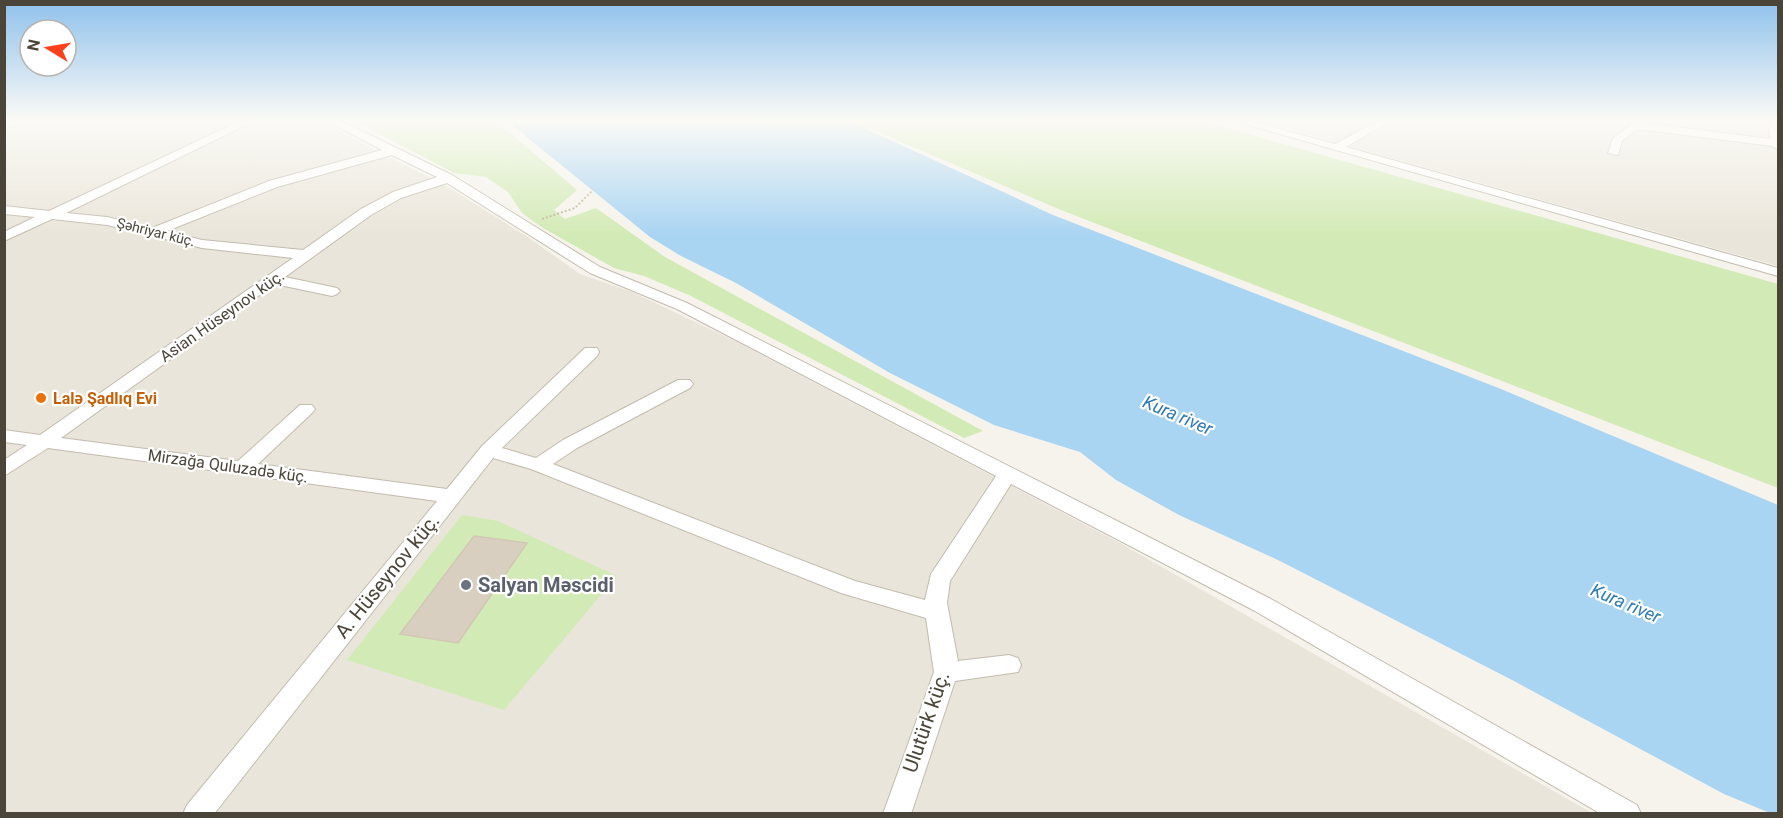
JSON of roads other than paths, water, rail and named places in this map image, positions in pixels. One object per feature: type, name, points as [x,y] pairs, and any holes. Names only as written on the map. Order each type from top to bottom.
[{"type":"street","points":[[4,237],[168,159]]},
{"type":"street","points":[[156,231],[273,184],[363,159]]},
{"type":"street","points":[[409,159],[448,178],[595,270],[682,306],[1008,472],[1328,640],[1627,813]]},
{"type":"street","points":[[1376,159],[1779,272]]},
{"type":"street","name":"Asian Hüseynov küç.","points":[[4,470],[380,204],[419,186],[448,178]]},
{"type":"street","name":"Şəhriyar küç.","points":[[4,210],[107,221],[156,231],[202,244],[308,255]]},
{"type":"street","points":[[275,279],[332,291]]},
{"type":"street","name":"A. Hüseynov küç.","points":[[197,813],[489,450],[591,352]]},
{"type":"street","points":[[538,465],[570,444],[684,384]]},
{"type":"street","points":[[242,468],[306,409]]},
{"type":"street","name":"Mirzağa Quluzadə küç.","points":[[4,436],[451,496]]},
{"type":"street","points":[[489,450],[538,465],[849,587],[936,612]]},
{"type":"street","name":"Ulutürk küç.","points":[[897,813],[946,672],[947,652],[936,612],[935,591],[939,580],[1008,472]]},
{"type":"street","points":[[946,672],[1009,665]]},
{"type":"water","name":"Kura river","points":[[554,159],[932,159],[1053,215],[1501,389],[1778,505],[1778,813],[1770,813],[1724,794],[1514,681],[1278,560],[1179,515],[1116,480],[1080,452],[994,425],[890,373],[736,283],[681,256],[650,237]]},
{"type":"place","name":"Lalə Şadlıq Evi","points":[[41,398]]},
{"type":"place","name":"Salyan Məscidi","points":[[466,585]]}]
